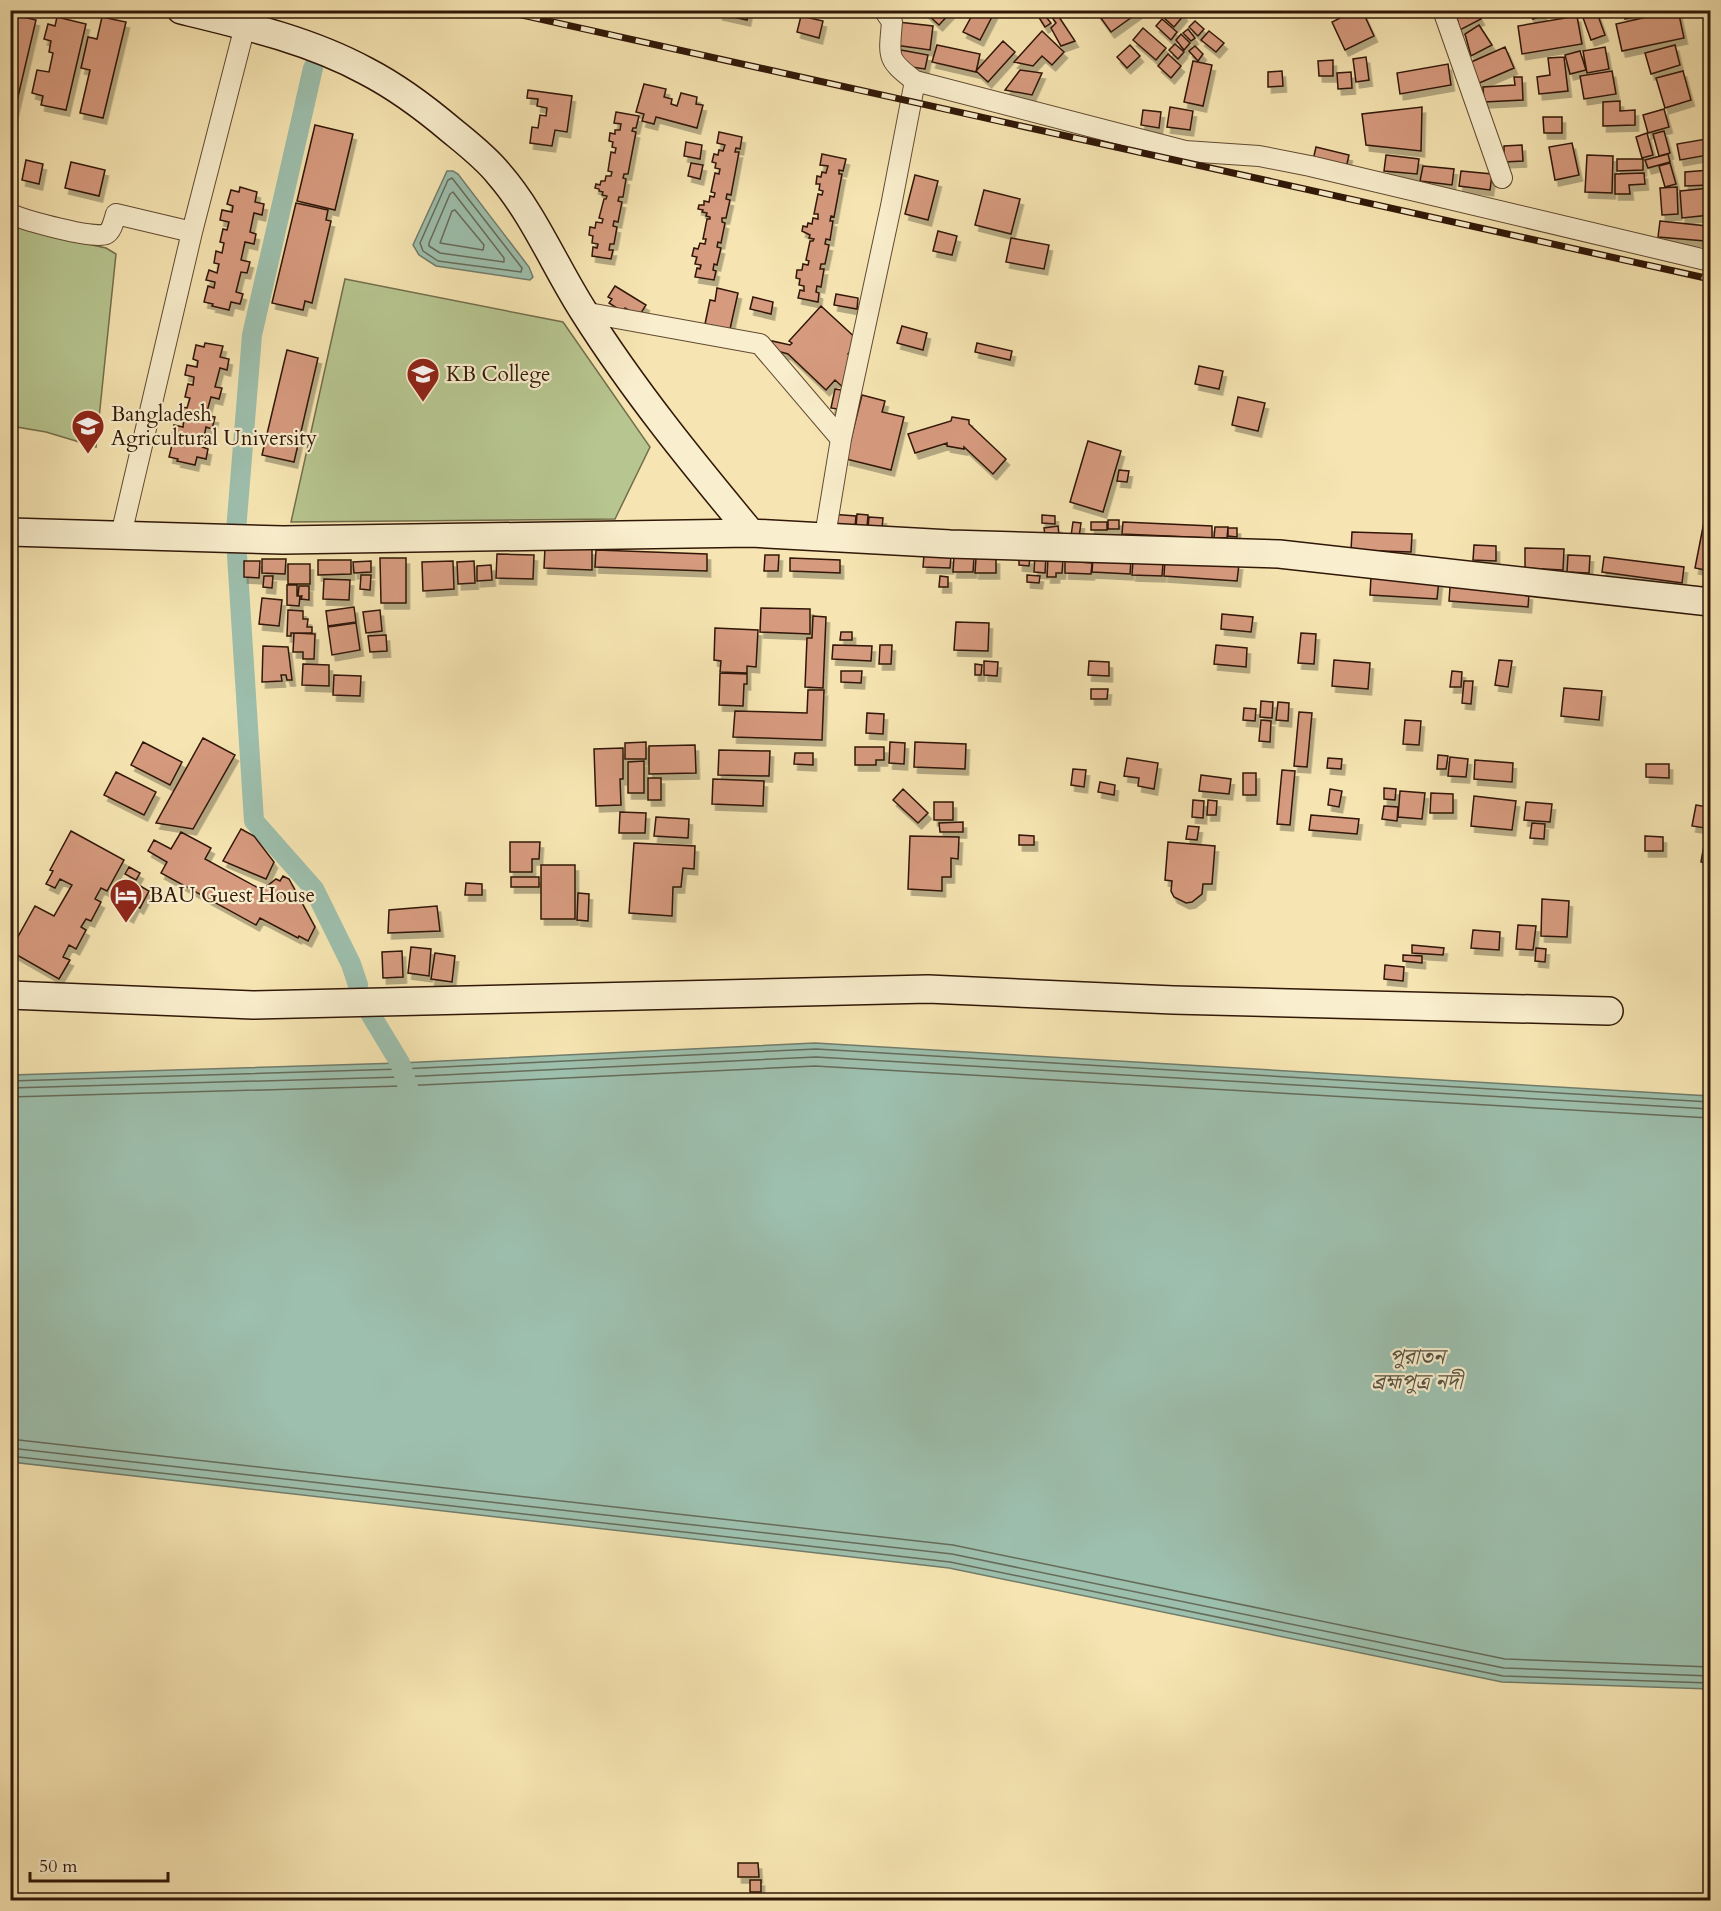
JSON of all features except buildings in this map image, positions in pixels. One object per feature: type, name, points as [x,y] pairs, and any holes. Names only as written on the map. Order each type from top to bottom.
[{"type":"street","points":[[181,10],[245,26],[315,48],[366,70],[403,93],[474,150],[499,173],[519,202],[584,312],[647,405],[751,533]]},
{"type":"street","points":[[884,10],[892,22],[889,53],[896,67],[915,81],[1185,151],[1259,156],[1320,168],[1710,261]]},
{"type":"street","points":[[1443,10],[1502,178]]},
{"type":"street","points":[[121,535],[192,232],[245,26]]},
{"type":"street","points":[[825,536],[841,439],[915,81]]},
{"type":"street","points":[[10,214],[27,221],[104,236],[109,232],[116,214],[192,232]]},
{"type":"street","points":[[584,312],[760,344],[841,439]]},
{"type":"street","points":[[10,532],[283,540],[751,533],[950,544],[1279,554],[1710,602]]},
{"type":"street","points":[[10,995],[253,1005],[928,989],[1173,1000],[1609,1011]]},
{"type":"green space","points":[[10,223],[55,237],[106,248],[116,254],[96,447],[46,432],[11,426]]},
{"type":"green space","points":[[345,279],[563,322],[650,447],[615,519],[291,522]]},
{"type":"water","points":[[447,171],[458,174],[529,267],[533,277],[530,280],[436,266],[419,255],[413,245]]},
{"type":"water","name":"পুরাতন ব্রহ্মপুত্র নদী","points":[[815,1043],[1710,1096],[1710,1689],[1502,1682],[949,1568],[11,1462],[11,1075],[400,1063]]},
{"type":"waterway","points":[[236,531],[252,335],[313,68]]},
{"type":"waterway","points":[[237,555],[254,821],[314,889],[351,964],[358,985]]},
{"type":"waterway","points":[[371,1015],[400,1063],[408,1087]]},
{"type":"railway","points":[[499,10],[1710,279]]},
{"type":"place","name":"KB College","points":[[423,403]]},
{"type":"place","name":"Bangladesh Agricultural University","points":[[88,455]]},
{"type":"place","name":"BAU Guest House","points":[[126,924]]}]
